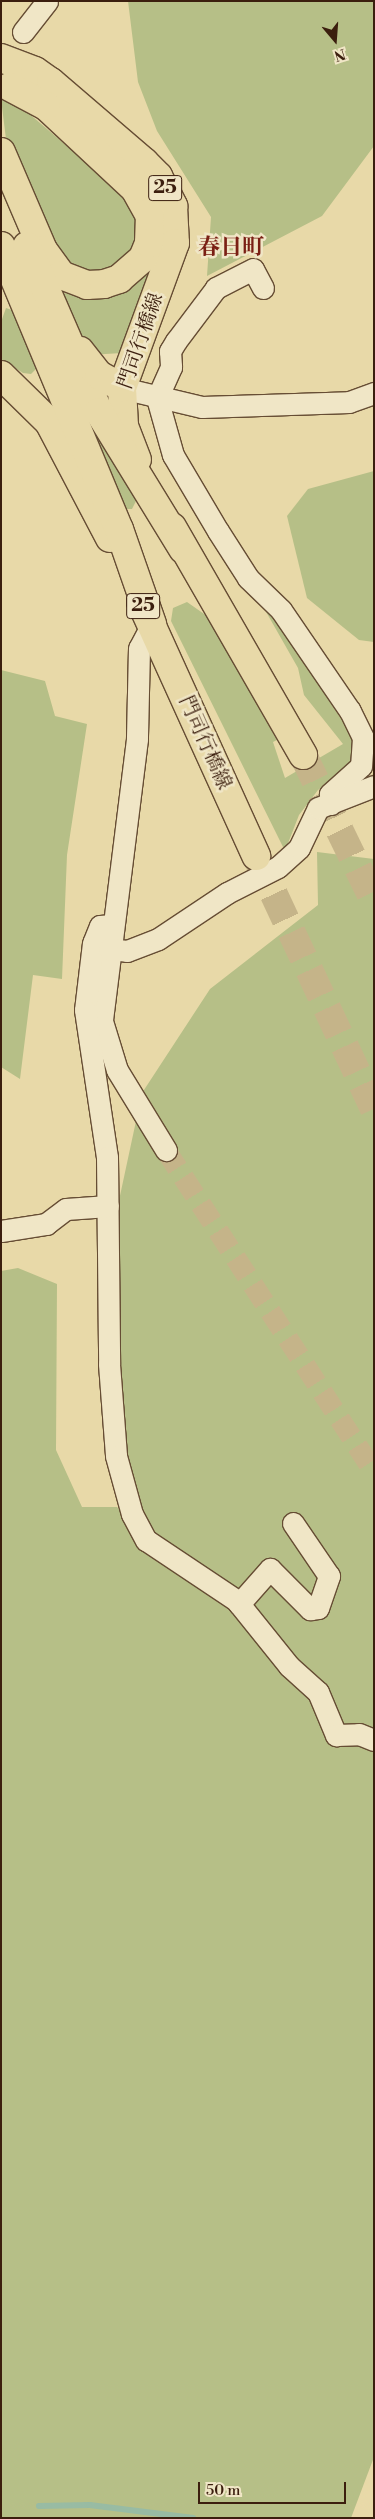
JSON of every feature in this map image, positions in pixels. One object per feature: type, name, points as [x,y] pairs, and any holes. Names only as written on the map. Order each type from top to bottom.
[{"type":"main road","name":"門司行橋線","points":[[1,58],[35,71],[51,82],[144,162],[158,176],[172,206],[175,243],[122,388],[120,408],[130,443],[184,549],[303,755]]},
{"type":"main road","points":[[1,152],[42,250],[61,275],[87,285],[104,284],[119,279],[143,258],[149,244],[150,216],[135,189],[46,106],[10,86]]},
{"type":"main road","points":[[1,166],[44,291],[99,412],[184,549]]},
{"type":"main road","points":[[1,246],[120,529],[152,624]]},
{"type":"main road","points":[[44,291],[91,366],[122,388]]},
{"type":"main road","name":"門司行橋線","points":[[2,376],[35,404],[59,438],[152,624],[256,856]]},
{"type":"street","points":[[23,32],[47,1]]},
{"type":"street","points":[[262,288],[253,270],[216,288],[170,351],[171,367],[157,398],[173,456],[218,531],[248,578],[281,610],[350,711],[363,738],[361,766],[330,794],[331,804]]},
{"type":"street","points":[[122,388],[157,398],[202,407],[349,402],[374,393]]},
{"type":"street","points":[[152,624],[139,648],[137,739],[109,949],[102,1021],[107,1044],[129,1092],[166,1150]]},
{"type":"street","points":[[109,949],[127,950],[158,939],[227,893],[278,867],[299,848],[312,814],[374,786]]},
{"type":"street","points":[[112,925],[100,926],[93,943],[85,1010],[98,1081],[108,1206],[109,1364],[115,1447],[132,1514],[146,1540],[239,1604],[289,1666],[318,1692],[336,1735],[359,1734],[374,1740]]},
{"type":"street","points":[[1,1231],[46,1224],[66,1209],[108,1206]]},
{"type":"street","points":[[239,1604],[270,1569],[310,1609],[318,1608],[329,1576],[293,1523]]},
{"type":"green space","points":[[128,1],[374,1],[374,146],[322,216],[207,276],[211,217],[157,131],[138,82]]},
{"type":"green space","points":[[1,99],[26,111],[124,195],[136,214],[139,239],[123,265],[94,274],[63,261],[6,139]]},
{"type":"green space","points":[[155,262],[122,353],[89,355],[60,297],[65,293],[86,299],[113,295],[137,282]]},
{"type":"green space","points":[[6,308],[15,311],[35,362],[37,368],[31,374],[23,373],[1,359],[1,322]]},
{"type":"green space","points":[[64,361],[137,499],[132,509],[125,509]]},
{"type":"green space","points":[[374,471],[374,642],[359,640],[307,598],[287,516],[308,489]]},
{"type":"green space","points":[[187,602],[207,616],[277,740],[273,742],[285,778],[343,744],[304,695],[298,668],[265,610],[269,608],[358,745],[353,764],[318,790],[299,815],[285,851],[171,621],[173,608]]},
{"type":"green space","points":[[1,670],[45,681],[55,716],[87,724],[67,855],[62,979],[33,975],[20,1079],[1,1067]]},
{"type":"green space","points":[[317,852],[374,859],[374,2457],[351,2518],[1,2518],[1,1271],[18,1268],[57,1284],[56,1450],[82,1507],[117,1507],[133,1524],[106,1261],[142,1093],[210,989],[318,905]]},
{"type":"waterway","points":[[39,2506],[90,2505],[193,2518]]},
{"type":"tunnel","points":[[303,755],[374,901]]},
{"type":"tunnel","points":[[256,856],[374,1109]]},
{"type":"tunnel","points":[[166,1150],[374,1472]]},
{"type":"district","name":"春日町","points":[[231,248]]}]
